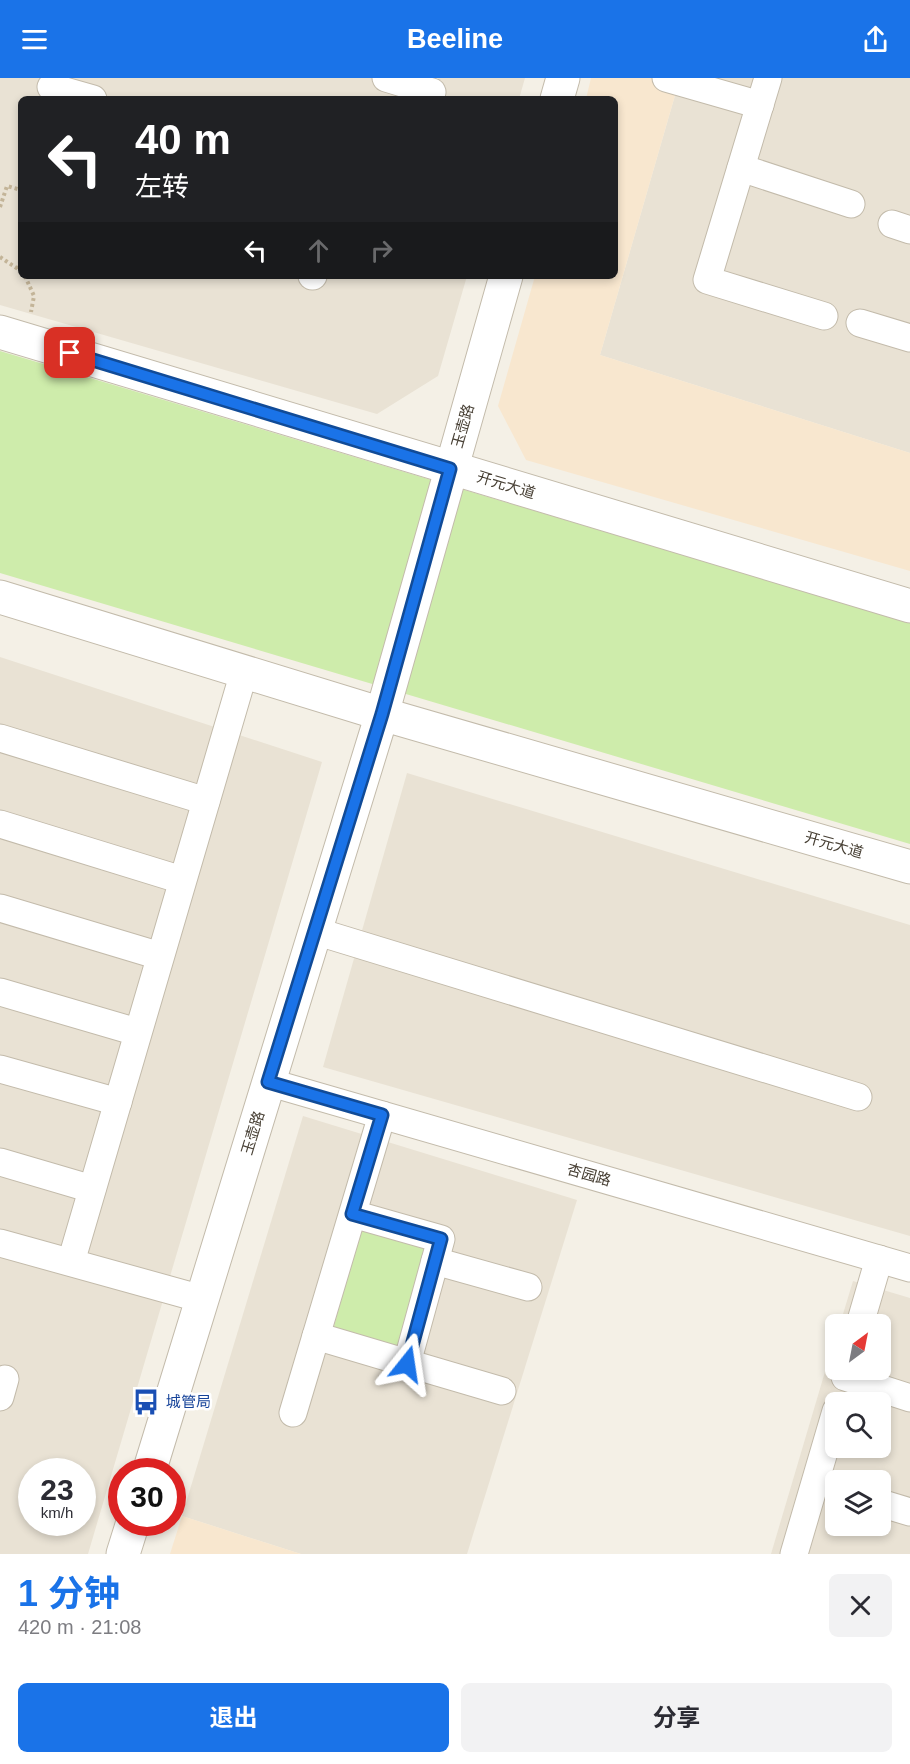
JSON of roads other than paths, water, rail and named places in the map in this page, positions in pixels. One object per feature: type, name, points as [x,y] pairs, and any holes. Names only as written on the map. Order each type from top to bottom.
[{"type":"street","points":[[386,78],[432,90]]},
{"type":"street","points":[[558,96],[563,78]]},
{"type":"street","points":[[666,78],[760,105]]},
{"type":"street","points":[[768,78],[707,280],[824,316]]},
{"type":"street","points":[[51,88],[82,96]]},
{"type":"street","points":[[741,168],[851,204]]},
{"type":"street","name":"玉壶路","points":[[153,1458],[382,714],[505,279]]},
{"type":"street","points":[[860,323],[910,338]]},
{"type":"street","name":"开元大道","points":[[13,336],[910,606]]},
{"type":"street","name":"开元大道","points":[[0,597],[382,714],[910,867]]},
{"type":"street","points":[[71,1262],[244,672]]},
{"type":"street","points":[[0,738],[206,801]]},
{"type":"street","points":[[0,825],[182,880]]},
{"type":"street","points":[[0,908],[160,956]]},
{"type":"street","points":[[315,931],[858,1096]]},
{"type":"street","points":[[0,992],[137,1032]]},
{"type":"street","points":[[0,1069],[118,1102]]},
{"type":"street","name":"杏园路","points":[[268,1082],[910,1268]]},
{"type":"street","points":[[294,1413],[382,1115]]},
{"type":"street","points":[[0,1162],[92,1189]]},
{"type":"street","points":[[352,1214],[441,1239],[407,1364]]},
{"type":"street","points":[[0,1243],[202,1299]]},
{"type":"street","points":[[863,1314],[879,1259]]},
{"type":"street","points":[[435,1261],[528,1287]]},
{"type":"street","points":[[316,1336],[502,1391]]},
{"type":"street","points":[[844,1383],[910,1398]]},
{"type":"street","points":[[794,1554],[825,1485]]},
{"type":"street","points":[[891,1506],[910,1512]]},
{"type":"street","points":[[123,1554],[129,1536]]},
{"type":"place","name":"城管局","points":[[146,1402]]}]
